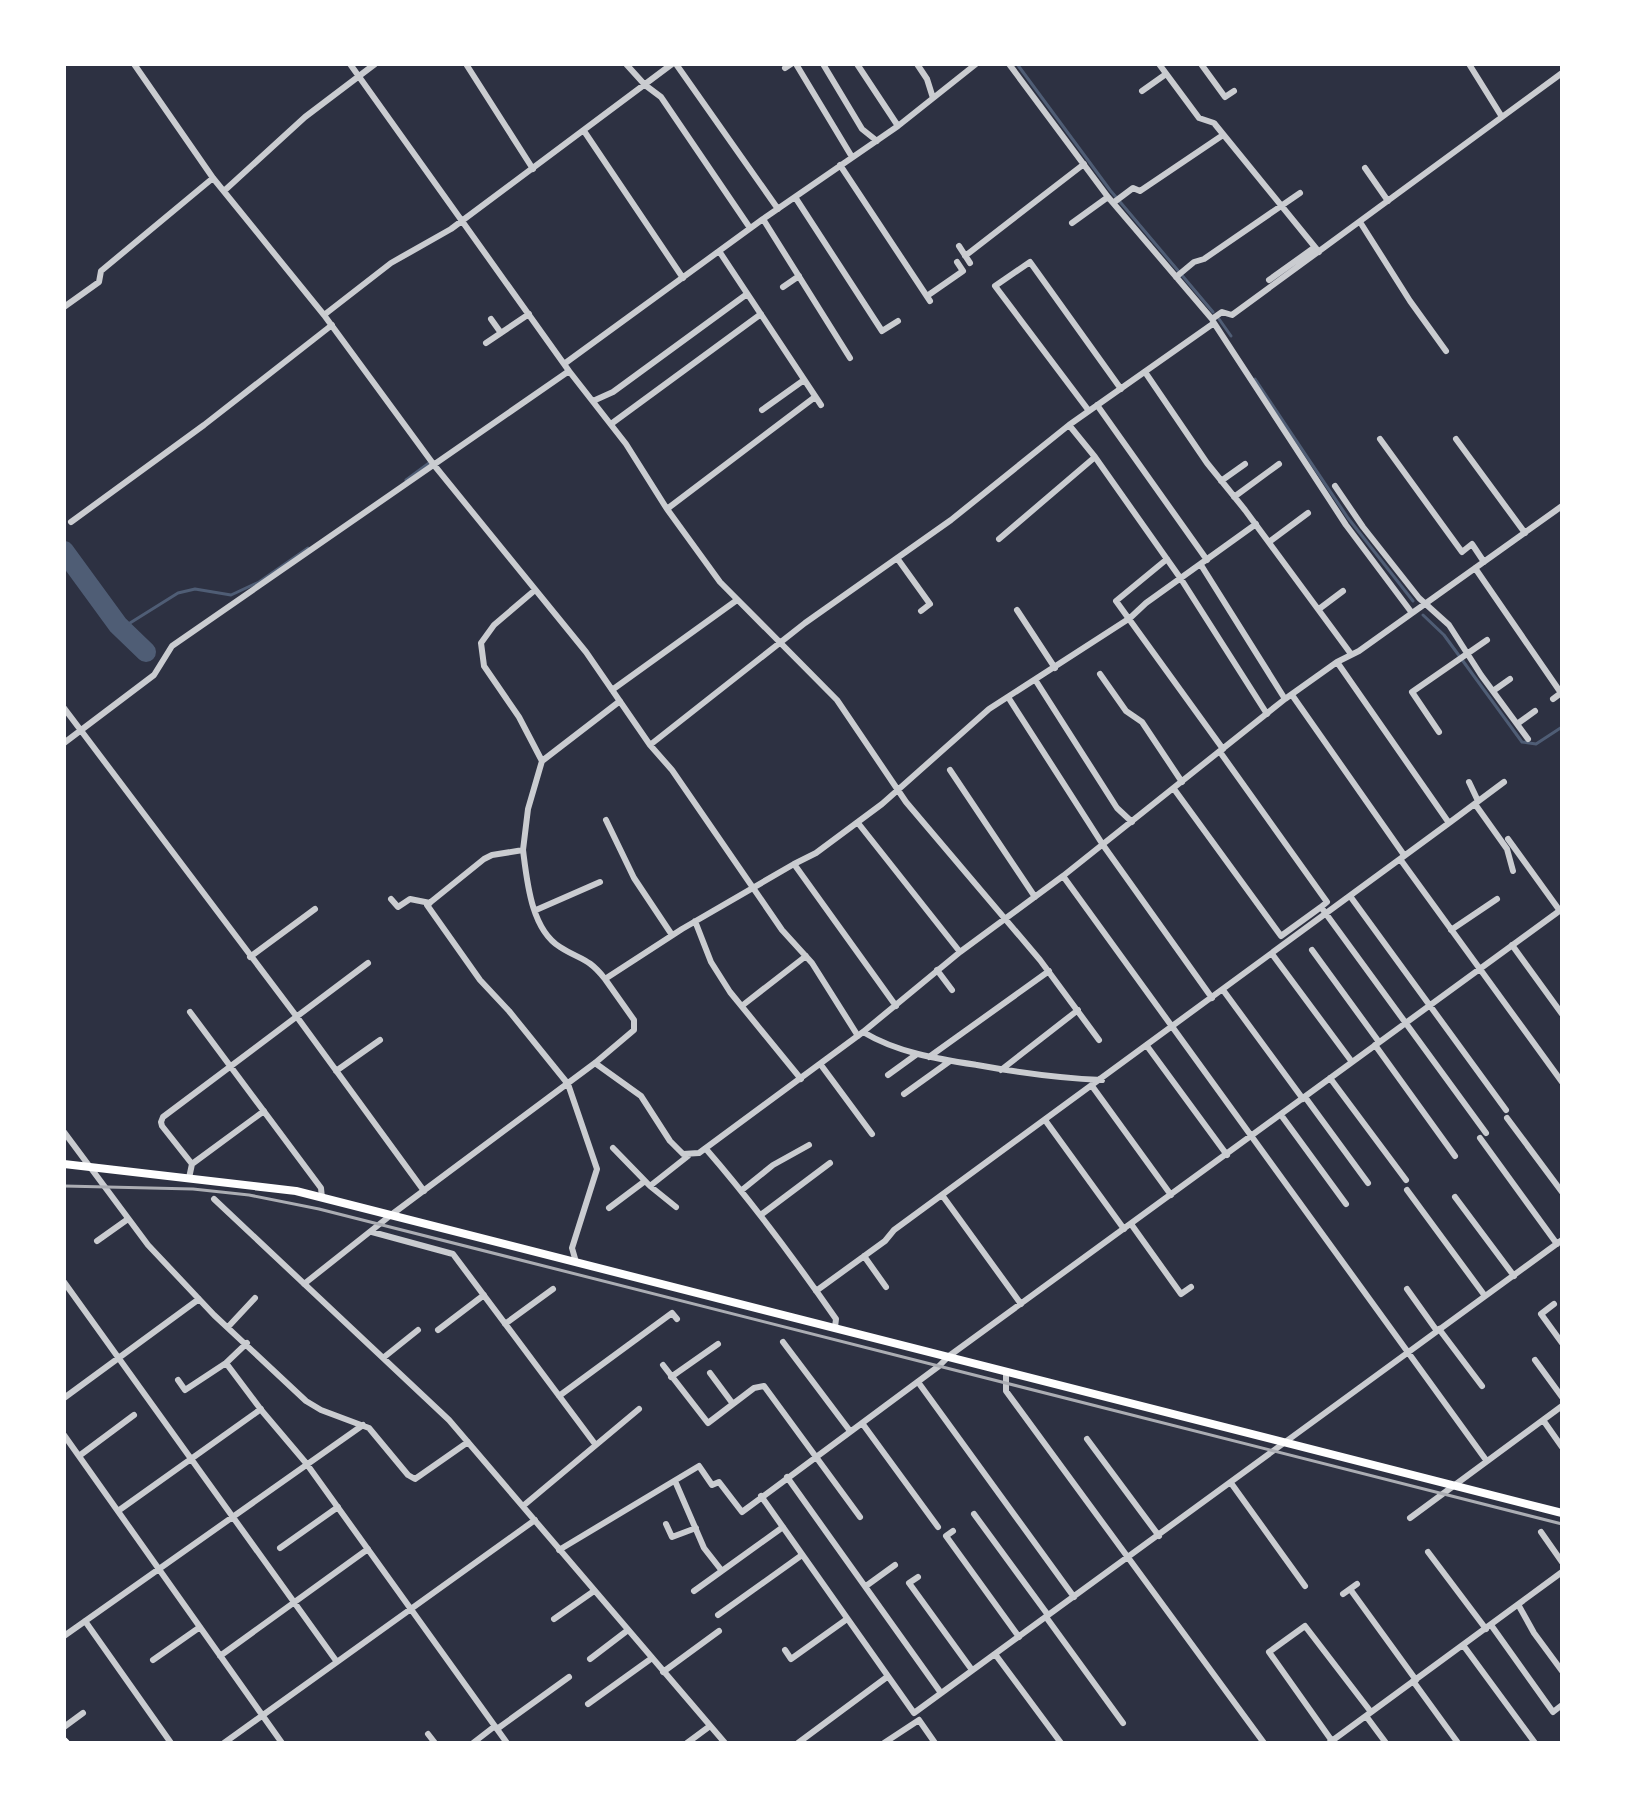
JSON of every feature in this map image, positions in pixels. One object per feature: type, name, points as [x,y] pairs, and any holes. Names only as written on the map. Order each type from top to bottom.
[{"type":"main road","points":[[64,1164],[296,1191],[1562,1513]]},
{"type":"street","points":[[134,64],[213,178],[332,325],[434,465],[560,619],[650,745],[672,770],[782,930],[806,956],[861,1034],[929,1057],[1039,1077],[1102,1080]]},
{"type":"street","points":[[350,64],[611,424],[720,582],[837,700],[898,790],[1049,971],[1099,1040]]},
{"type":"street","points":[[224,191],[305,117],[375,64]]},
{"type":"street","points":[[466,64],[533,169]]},
{"type":"street","points":[[626,64],[661,97],[750,228]]},
{"type":"street","points":[[324,315],[391,263],[462,221],[674,64],[778,209]]},
{"type":"street","points":[[823,64],[862,129],[877,141]]},
{"type":"street","points":[[857,64],[898,126]]},
{"type":"street","points":[[917,64],[927,79],[933,98]]},
{"type":"street","points":[[64,743],[154,675],[172,646],[434,465],[750,228],[898,126],[976,64]]},
{"type":"street","points":[[1009,64],[1084,164],[1179,274],[1346,525],[1412,613]]},
{"type":"street","points":[[1159,64],[1199,118],[1211,120],[1317,249]]},
{"type":"street","points":[[1201,64],[1225,97],[1234,91]]},
{"type":"street","points":[[1469,64],[1502,117]]},
{"type":"street","points":[[790,65],[820,105],[852,157]]},
{"type":"street","points":[[1269,280],[1360,222],[1562,73]]},
{"type":"street","points":[[1142,91],[1166,74]]},
{"type":"street","points":[[847,104],[856,98]]},
{"type":"street","points":[[811,111],[820,105]]},
{"type":"street","points":[[584,131],[683,278]]},
{"type":"street","points":[[678,140],[686,134]]},
{"type":"street","points":[[1072,223],[1133,188],[1140,191],[1223,135]]},
{"type":"street","points":[[965,256],[1084,164]]},
{"type":"street","points":[[840,165],[928,299],[963,271],[957,262]]},
{"type":"street","points":[[1365,168],[1388,201]]},
{"type":"street","points":[[64,307],[99,282],[101,271],[213,178]]},
{"type":"street","points":[[711,188],[719,183]]},
{"type":"street","points":[[1179,274],[1300,193]]},
{"type":"street","points":[[795,197],[882,331],[898,321]]},
{"type":"street","points":[[1029,206],[1035,215]]},
{"type":"street","points":[[763,219],[850,358]]},
{"type":"street","points":[[1360,222],[1446,351]]},
{"type":"street","points":[[959,246],[970,263]]},
{"type":"street","points":[[650,745],[805,623],[951,520],[1069,425],[1145,372],[1222,312],[1232,315],[1317,249]]},
{"type":"street","points":[[719,251],[821,405]]},
{"type":"street","points":[[1089,411],[995,286],[1030,262],[1121,389]]},
{"type":"street","points":[[783,287],[799,276]]},
{"type":"street","points":[[593,401],[613,392],[747,294]]},
{"type":"street","points":[[486,343],[529,314]]},
{"type":"street","points":[[611,424],[761,314]]},
{"type":"street","points":[[491,319],[501,333]]},
{"type":"street","points":[[71,522],[204,425],[332,325]]},
{"type":"street","points":[[1145,372],[1221,481],[1351,654]]},
{"type":"street","points":[[762,410],[804,380]]},
{"type":"street","points":[[667,509],[815,397]]},
{"type":"street","points":[[1097,405],[1204,562],[1288,697],[1562,1082]]},
{"type":"street","points":[[1069,425],[1181,579],[1267,714]]},
{"type":"street","points":[[1380,439],[1462,552],[1472,544],[1484,562]]},
{"type":"street","points":[[1456,439],[1525,533]]},
{"type":"street","points":[[999,539],[1095,457]]},
{"type":"street","points":[[1221,481],[1245,464]]},
{"type":"street","points":[[1234,497],[1279,464]]},
{"type":"street","points":[[1347,484],[1336,488],[1363,527],[1425,604],[1449,625],[1463,657],[1528,739]]},
{"type":"street","points":[[609,1208],[688,1156],[706,1149],[821,1065],[937,970],[1103,845],[1288,697],[1562,506]]},
{"type":"street","points":[[1269,542],[1308,513]]},
{"type":"street","points":[[605,979],[695,921],[816,853],[898,790],[978,718],[1130,618],[1146,603],[1256,524]]},
{"type":"street","points":[[897,558],[930,604],[921,611]]},
{"type":"street","points":[[1167,559],[1116,601],[1327,902],[1281,936],[1174,789]]},
{"type":"street","points":[[1475,568],[1561,693],[1553,699]]},
{"type":"street","points":[[535,590],[494,625],[481,643],[484,666],[519,717],[542,761]]},
{"type":"street","points":[[1319,609],[1343,591]]},
{"type":"street","points":[[612,690],[737,600]]},
{"type":"street","points":[[1017,610],[1055,668]]},
{"type":"street","points":[[1439,732],[1412,692],[1487,640]]},
{"type":"street","points":[[1518,650],[1527,643]]},
{"type":"street","points":[[1337,662],[1449,823]]},
{"type":"street","points":[[1100,674],[1126,711],[1142,722],[1182,782]]},
{"type":"street","points":[[1493,691],[1510,679]]},
{"type":"street","points":[[1036,681],[1117,808],[1132,822]]},
{"type":"street","points":[[1100,695],[1110,687]]},
{"type":"street","points":[[1008,697],[1103,845],[1212,998]]},
{"type":"street","points":[[304,1284],[391,1215],[568,1084],[635,1027],[630,1013],[588,960],[555,945],[543,929],[523,850],[528,809],[542,761],[620,701]]},
{"type":"street","points":[[64,708],[424,1191]]},
{"type":"street","points":[[1517,724],[1535,711]]},
{"type":"street","points":[[950,770],[1035,897]]},
{"type":"street","points":[[1469,782],[1476,802],[1507,849],[1513,871]]},
{"type":"street","points":[[816,1291],[885,1241],[894,1230],[1504,782]]},
{"type":"street","points":[[606,820],[634,878],[672,935]]},
{"type":"street","points":[[858,823],[960,952]]},
{"type":"street","points":[[1508,839],[1560,911],[1562,920]]},
{"type":"street","points":[[1514,848],[1523,842]]},
{"type":"street","points":[[523,850],[484,859],[427,905],[452,945],[568,1084],[597,1169],[572,1248],[576,1262]]},
{"type":"street","points":[[794,864],[896,1006]]},
{"type":"street","points":[[1063,876],[1486,1460]]},
{"type":"street","points":[[536,910],[600,882]]},
{"type":"street","points":[[1350,896],[1562,1192]]},
{"type":"street","points":[[391,899],[398,907],[410,899],[430,903]]},
{"type":"street","points":[[1451,930],[1497,899]]},
{"type":"street","points":[[914,1713],[1559,1242],[1321,907]]},
{"type":"street","points":[[250,957],[315,909]]},
{"type":"street","points":[[559,1550],[699,1466],[712,1485],[719,1482],[742,1512],[949,1356],[1560,911]]},
{"type":"street","points":[[695,921],[711,962],[730,992],[801,1079]]},
{"type":"street","points":[[1512,945],[1562,1014]]},
{"type":"street","points":[[1312,950],[1455,1156]]},
{"type":"street","points":[[1272,954],[1352,1062]]},
{"type":"street","points":[[743,1005],[806,956]]},
{"type":"street","points":[[192,1164],[161,1122],[163,1117],[368,963]]},
{"type":"street","points":[[937,970],[952,990]]},
{"type":"street","points":[[929,1057],[1049,971]]},
{"type":"street","points":[[1223,990],[1368,1183]]},
{"type":"street","points":[[1001,1070],[1078,1010]]},
{"type":"street","points":[[190,1012],[321,1188],[322,1198]]},
{"type":"street","points":[[336,1071],[380,1040]]},
{"type":"street","points":[[1147,1046],[1227,1155]]},
{"type":"street","points":[[888,1075],[917,1054]]},
{"type":"street","points":[[904,1094],[950,1061]]},
{"type":"street","points":[[595,1063],[641,1096],[670,1141],[688,1156]]},
{"type":"street","points":[[821,1065],[872,1134]]},
{"type":"street","points":[[1330,1078],[1406,1180]]},
{"type":"street","points":[[1092,1086],[1171,1195]]},
{"type":"street","points":[[189,1178],[192,1164],[264,1111]]},
{"type":"street","points":[[1281,1115],[1346,1204]]},
{"type":"street","points":[[1045,1120],[1124,1229]]},
{"type":"street","points":[[64,1132],[163,1263],[306,1401],[321,1410],[363,1425],[375,1434],[408,1475],[415,1479],[468,1442]]},
{"type":"street","points":[[742,1190],[773,1165],[809,1145]]},
{"type":"street","points":[[613,1148],[676,1207]]},
{"type":"street","points":[[706,1149],[762,1214],[836,1319],[835,1327]]},
{"type":"street","points":[[762,1214],[830,1163]]},
{"type":"street","points":[[794,1188],[800,1197]]},
{"type":"street","points":[[1407,1190],[1485,1296]]},
{"type":"street","points":[[942,1195],[1021,1304]]},
{"type":"street","points":[[1455,1197],[1514,1276]]},
{"type":"street","points":[[214,1199],[449,1420],[725,1743]]},
{"type":"street","points":[[97,1241],[128,1219]]},
{"type":"street","points":[[1131,1224],[1181,1294],[1191,1287]]},
{"type":"street","points":[[372,1232],[453,1254],[595,1444]]},
{"type":"street","points":[[864,1256],[886,1287]]},
{"type":"street","points":[[1148,1267],[1157,1260]]},
{"type":"street","points":[[64,1282],[337,1662]]},
{"type":"street","points":[[505,1324],[553,1289]]},
{"type":"street","points":[[1407,1289],[1482,1386]]},
{"type":"street","points":[[438,1330],[484,1295]]},
{"type":"street","points":[[228,1327],[255,1298]]},
{"type":"street","points":[[64,1398],[199,1299]]},
{"type":"street","points":[[1554,1304],[1541,1314],[1562,1343]]},
{"type":"street","points":[[559,1396],[672,1313],[677,1319]]},
{"type":"street","points":[[383,1358],[418,1330]]},
{"type":"street","points":[[704,1341],[710,1350]]},
{"type":"street","points":[[783,1342],[850,1431]]},
{"type":"street","points":[[178,1380],[185,1390],[226,1363],[247,1343]]},
{"type":"street","points":[[671,1377],[718,1344]]},
{"type":"street","points":[[1535,1360],[1562,1397]]},
{"type":"street","points":[[226,1363],[306,1463],[507,1743]]},
{"type":"street","points":[[663,1365],[708,1423],[754,1388],[764,1386],[860,1517]]},
{"type":"street","points":[[1006,1371],[1006,1391],[1264,1743]]},
{"type":"street","points":[[710,1373],[733,1404]]},
{"type":"street","points":[[918,1382],[1074,1597]]},
{"type":"street","points":[[1410,1518],[1562,1406]]},
{"type":"street","points":[[118,1511],[261,1409]]},
{"type":"street","points":[[523,1506],[639,1409]]},
{"type":"street","points":[[79,1456],[134,1415]]},
{"type":"street","points":[[1543,1420],[1562,1447]]},
{"type":"street","points":[[862,1423],[938,1527]]},
{"type":"street","points":[[64,1636],[363,1425]]},
{"type":"street","points":[[64,1435],[282,1743]]},
{"type":"street","points":[[1087,1439],[1159,1536]]},
{"type":"street","points":[[787,1477],[941,1693]]},
{"type":"street","points":[[675,1481],[704,1548],[722,1571]]},
{"type":"street","points":[[1231,1483],[1304,1584],[1310,1576]]},
{"type":"street","points":[[761,1496],[935,1743]]},
{"type":"street","points":[[920,1502],[929,1496]]},
{"type":"street","points":[[1010,1509],[1018,1503]]},
{"type":"street","points":[[280,1548],[338,1507]]},
{"type":"street","points":[[974,1514],[1123,1723]]},
{"type":"street","points":[[224,1743],[535,1520]]},
{"type":"street","points":[[666,1524],[672,1537],[696,1528]]},
{"type":"street","points":[[1264,1529],[1271,1524]]},
{"type":"street","points":[[988,1533],[997,1526]]},
{"type":"street","points":[[694,1591],[783,1527]]},
{"type":"street","points":[[953,1531],[946,1536],[1019,1637]]},
{"type":"street","points":[[1541,1532],[1562,1562]]},
{"type":"street","points":[[1039,1549],[1047,1543]]},
{"type":"street","points":[[220,1656],[368,1549]]},
{"type":"street","points":[[1428,1552],[1553,1712],[1562,1705]]},
{"type":"street","points":[[718,1615],[802,1555]]},
{"type":"street","points":[[866,1586],[895,1565]]},
{"type":"street","points":[[1333,1740],[1562,1572]]},
{"type":"street","points":[[918,1577],[909,1583],[972,1670]]},
{"type":"street","points":[[1343,1594],[1357,1584]]},
{"type":"street","points":[[1350,1589],[1458,1743]]},
{"type":"street","points":[[554,1619],[594,1591]]},
{"type":"street","points":[[1519,1606],[1562,1671]]},
{"type":"street","points":[[785,1650],[791,1659],[847,1619]]},
{"type":"street","points":[[85,1621],[171,1743]]},
{"type":"street","points":[[1344,1743],[1333,1740],[1269,1652],[1305,1626],[1369,1714],[1386,1743]]},
{"type":"street","points":[[153,1660],[200,1627]]},
{"type":"street","points":[[590,1659],[628,1630]]},
{"type":"street","points":[[663,1672],[719,1631]]},
{"type":"street","points":[[1463,1645],[1535,1743]]},
{"type":"street","points":[[995,1654],[1061,1743]]},
{"type":"street","points":[[588,1704],[652,1658]]},
{"type":"street","points":[[473,1743],[569,1677]]},
{"type":"street","points":[[798,1743],[887,1677]]},
{"type":"street","points":[[64,1727],[83,1713]]},
{"type":"street","points":[[884,1743],[919,1720]]},
{"type":"street","points":[[687,1743],[710,1726]]},
{"type":"street","points":[[428,1734],[435,1743]]},
{"type":"waterway","points":[[1017,64],[1110,190],[1213,312]]},
{"type":"waterway","points":[[1219,319],[1231,336]]},
{"type":"waterway","points":[[1255,379],[1348,518],[1413,601]]},
{"type":"waterway","points":[[406,480],[429,463]]},
{"type":"waterway","points":[[122,628],[178,593],[195,589],[231,595],[259,582],[308,548]]},
{"type":"waterway","points":[[64,551],[118,625],[146,652]]},
{"type":"waterway","points":[[1423,615],[1444,635],[1522,742],[1536,744],[1562,727]]},
{"type":"railway","points":[[64,1186],[193,1189],[249,1195],[319,1209],[1562,1524]]}]
